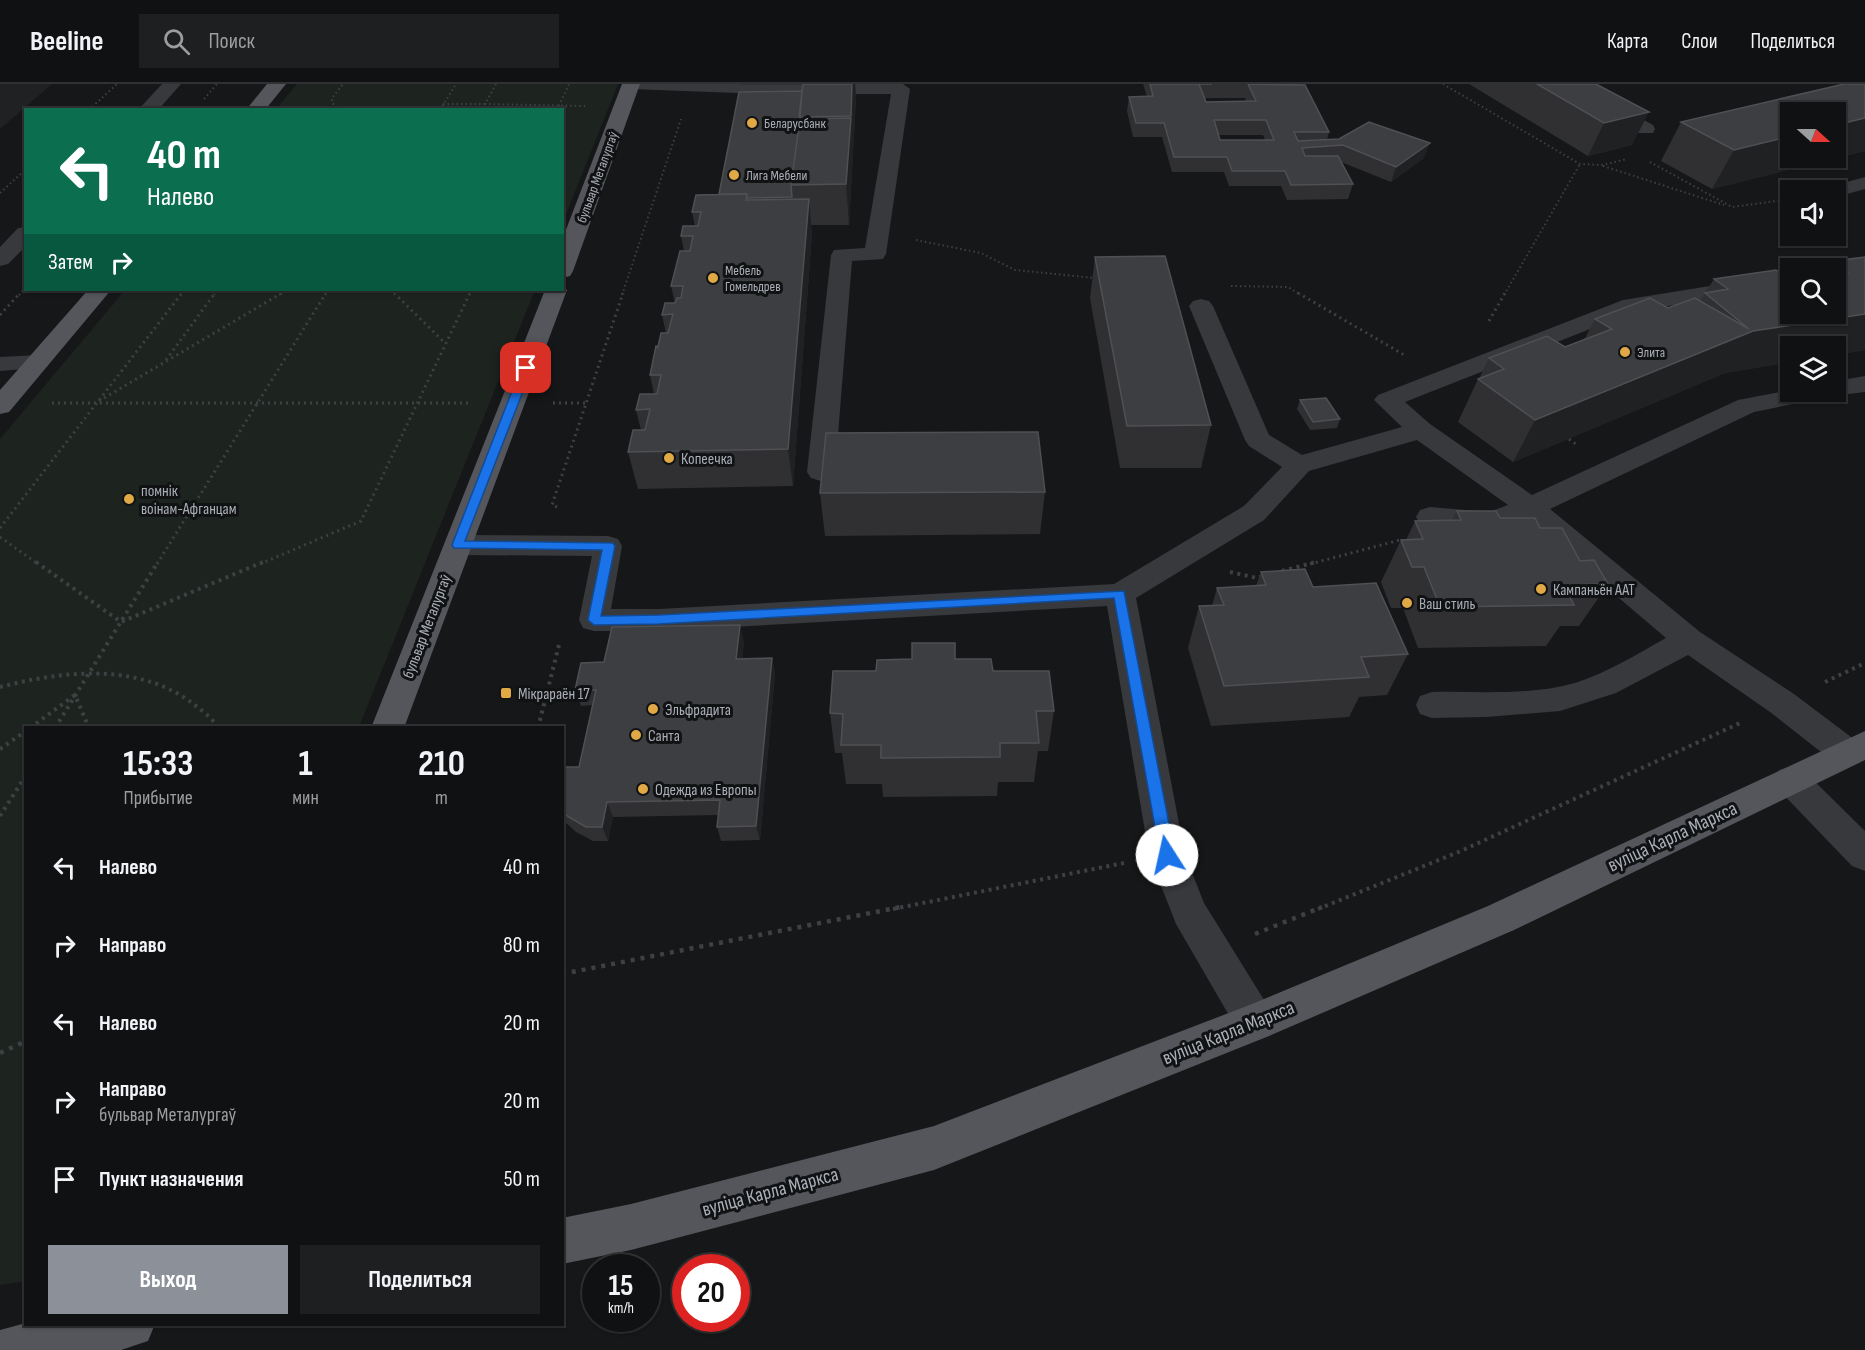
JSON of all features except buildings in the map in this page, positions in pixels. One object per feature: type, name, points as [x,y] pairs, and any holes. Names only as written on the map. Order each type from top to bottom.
[{"type":"main road","points":[[257,108],[277,84]]},
{"type":"main road","name":"бульвар Металургаў","points":[[564,266],[631,84]]},
{"type":"main road","points":[[1,405],[99,291]]},
{"type":"main road","name":"бульвар Металургаў","points":[[388,726],[556,291]]},
{"type":"main road","name":"вуліца Карла Маркса","points":[[564,1241],[631,1227],[934,1148],[1255,1022],[1501,918],[1856,749]]},
{"type":"main road","points":[[10,1350],[121,1326]]},
{"type":"street","points":[[149,108],[172,84]]},
{"type":"street","points":[[631,84],[765,89],[852,86],[901,89],[875,254],[842,255],[821,472]]},
{"type":"street","points":[[1564,84],[1646,129]]},
{"type":"street","points":[[1846,188],[1865,183]]},
{"type":"street","points":[[0,259],[24,235]]},
{"type":"street","points":[[1780,282],[1631,304],[1387,400],[1420,430],[1530,507],[1689,640],[1782,703],[1856,749]]},
{"type":"street","points":[[1201,306],[1258,440],[1299,465]]},
{"type":"street","points":[[0,364],[38,362]]},
{"type":"street","points":[[1846,387],[1865,384]]},
{"type":"street","points":[[1430,517],[1491,522],[1530,507],[1747,406],[1780,400]]},
{"type":"street","points":[[458,545],[609,546],[594,620],[659,620],[1119,594],[1254,513],[1299,465],[1420,430]]},
{"type":"street","points":[[1119,594],[1167,855],[1189,912],[1255,1022]]},
{"type":"street","points":[[1432,705],[1550,700],[1574,695],[1599,687],[1689,640]]},
{"type":"street","points":[[1791,780],[1865,855]]},
{"type":"path","points":[[91,108],[117,84]]},
{"type":"path","points":[[338,108],[332,103],[332,98],[343,84]]},
{"type":"path","points":[[441,108],[456,84]]},
{"type":"path","points":[[485,104],[496,84]]},
{"type":"path","points":[[443,104],[558,106],[569,84]]},
{"type":"path","points":[[1443,84],[1580,164],[1602,165],[1732,207],[1780,201]]},
{"type":"path","points":[[584,547],[589,523],[552,505],[692,86]]},
{"type":"path","points":[[1602,165],[1639,156],[1653,150],[1646,129]]},
{"type":"path","points":[[1639,156],[1732,207]]},
{"type":"path","points":[[1461,371],[1580,164]]},
{"type":"path","points":[[0,193],[24,171]]},
{"type":"path","points":[[0,315],[24,290]]},
{"type":"path","points":[[0,528],[183,291]]},
{"type":"path","points":[[164,363],[216,291]]},
{"type":"path","points":[[96,403],[285,291]]},
{"type":"path","points":[[56,726],[327,291]]},
{"type":"path","points":[[392,291],[445,344]]},
{"type":"path","points":[[121,622],[361,521],[471,291]]},
{"type":"path","points":[[1,405],[586,403]]},
{"type":"path","points":[[0,537],[121,622]]},
{"type":"path","points":[[538,726],[560,639]]},
{"type":"path","points":[[1213,951],[1461,851],[1865,663]]},
{"type":"path","points":[[0,687],[21,681],[89,673],[142,679],[186,696],[216,726]]},
{"type":"path","points":[[33,726],[75,695]]},
{"type":"path","points":[[75,695],[88,726]]},
{"type":"path","points":[[0,749],[24,731]]},
{"type":"path","points":[[0,816],[24,778]]},
{"type":"path","points":[[564,974],[1167,855]]},
{"type":"path","points":[[0,1053],[24,1042]]},
{"type":"shaded area","points":[[297,84],[618,84],[564,219],[564,108],[277,108]]},
{"type":"shaded area","points":[[124,291],[535,291],[359,726],[24,726],[24,1281],[0,1285],[0,439]]},
{"type":"place","name":"Беларусбанк","points":[[752,123]]},
{"type":"place","name":"Лига Мебели","points":[[734,175]]},
{"type":"place","name":"Мебель Гомельдрев","points":[[713,278]]},
{"type":"place","name":"Элита","points":[[1625,352]]},
{"type":"place","name":"Копеечка","points":[[669,458]]},
{"type":"place","name":"помнік воінам-Афганцам","points":[[129,499]]},
{"type":"place","name":"Кампаньён ААТ","points":[[1541,589]]},
{"type":"place","name":"Ваш стиль","points":[[1407,603]]},
{"type":"place","name":"Мікрараён 17","points":[[506,693]]},
{"type":"place","name":"Эльфрадита","points":[[653,709]]},
{"type":"place","name":"Санта","points":[[636,735]]},
{"type":"place","name":"Одежда из Европы","points":[[643,789]]},
{"type":"route","points":[[526,368],[458,545],[609,546],[594,620],[659,620],[1119,594],[1167,855]]}]
